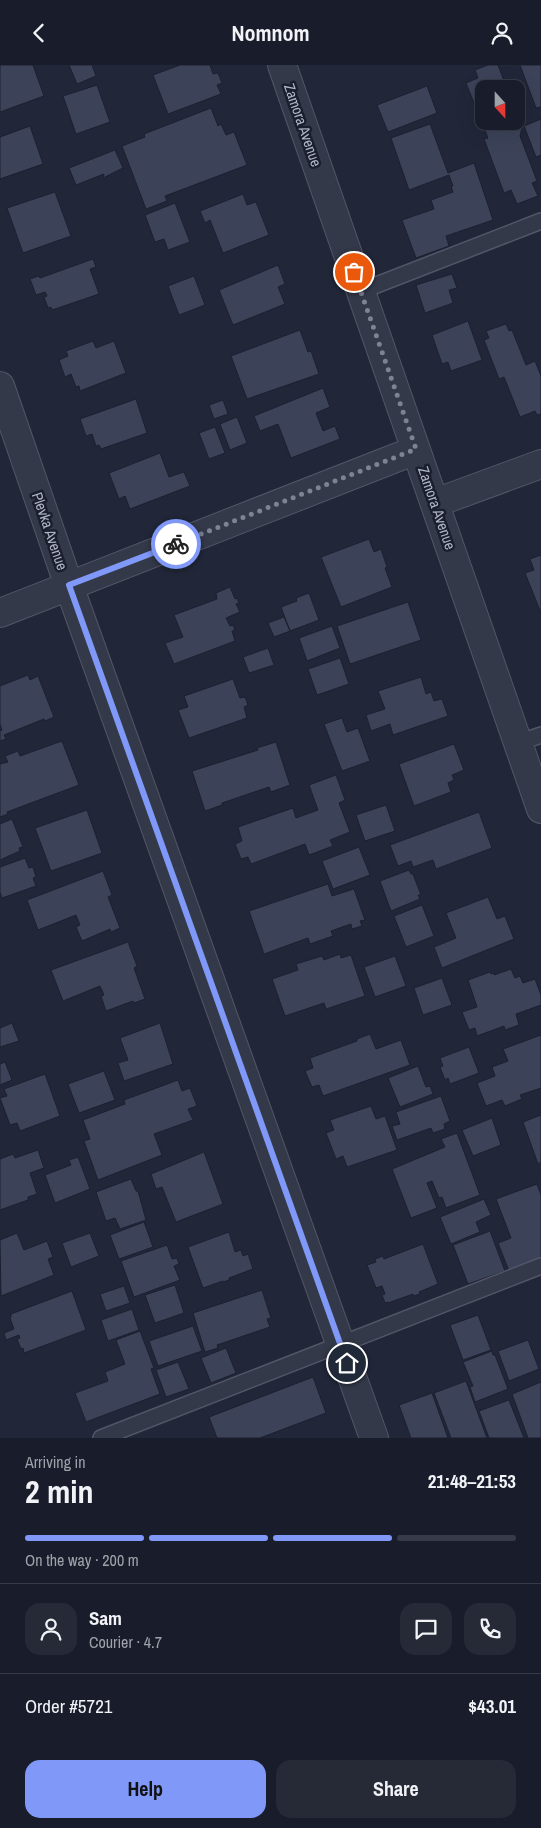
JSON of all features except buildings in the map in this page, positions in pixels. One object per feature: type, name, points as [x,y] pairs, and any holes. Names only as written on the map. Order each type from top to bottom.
[{"type":"street","name":"Zamora Avenue","points":[[282,65],[435,503],[530,739],[541,809]]},
{"type":"street","name":"Plevka Avenue","points":[[0,386],[69,585],[374,1438]]},
{"type":"street","points":[[0,613],[416,449]]},
{"type":"street","points":[[435,503],[541,464]]},
{"type":"lane","points":[[361,291],[541,221]]},
{"type":"lane","points":[[101,1438],[541,1265]]},
{"type":"way so far","points":[[176,544],[416,449],[354,272]]},
{"type":"route","points":[[176,544],[69,585],[347,1363]]}]
